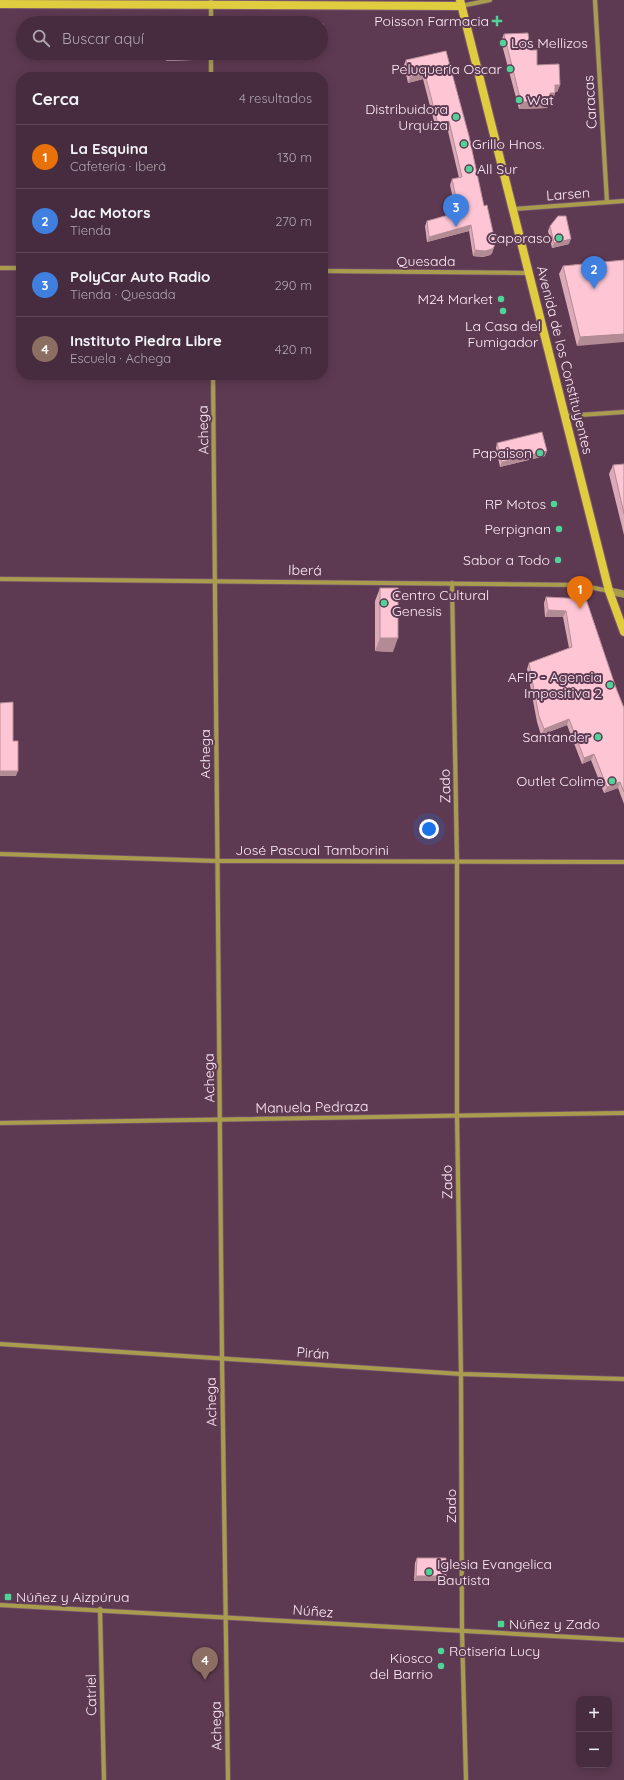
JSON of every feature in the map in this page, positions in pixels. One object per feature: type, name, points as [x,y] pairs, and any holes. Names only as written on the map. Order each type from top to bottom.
[{"type":"main road","points":[[0,4],[211,2],[461,3]]},
{"type":"main road","name":"Avenida de los Constituyentes","points":[[461,3],[514,208],[609,591],[624,632]]},
{"type":"street","points":[[461,3],[490,0]]},
{"type":"street","name":"Caracas","points":[[595,0],[607,202]]},
{"type":"street","points":[[211,2],[211,16]]},
{"type":"street","points":[[211,60],[211,72]]},
{"type":"street","name":"Larsen","points":[[514,208],[624,201]]},
{"type":"street","points":[[0,268],[16,268]]},
{"type":"street","name":"Quesada","points":[[328,271],[529,273]]},
{"type":"street","name":"Achega","points":[[213,380],[222,1358],[228,1780]]},
{"type":"street","points":[[565,416],[624,412]]},
{"type":"street","name":"Iberá","points":[[0,579],[215,580],[580,585],[609,591]]},
{"type":"street","name":"Zado","points":[[452,583],[457,862],[457,1115],[462,1374],[462,1631],[466,1780]]},
{"type":"street","points":[[609,591],[624,594]]},
{"type":"street","name":"José Pascual Tamborini","points":[[0,854],[217,861],[624,862]]},
{"type":"street","name":"Manuela Pedraza","points":[[0,1123],[624,1113]]},
{"type":"street","name":"Pirán","points":[[0,1344],[462,1374],[624,1379]]},
{"type":"street","name":"Núñez","points":[[0,1605],[225,1616],[624,1640]]},
{"type":"street","name":"Catriel","points":[[100,1609],[104,1780]]},
{"type":"building","points":[[528,33],[530,50],[537,50],[537,65],[559,64],[560,85],[555,85],[555,93],[550,93],[550,101],[521,102],[504,34]]},
{"type":"building","points":[[446,51],[469,136],[484,206],[487,205],[495,241],[492,249],[485,251],[475,250],[471,225],[429,237],[427,221],[459,212],[452,179],[462,177],[449,121],[438,124],[425,74],[410,77],[406,60]]},
{"type":"building","name":"Caporaso","points":[[558,216],[566,216],[571,239],[554,243],[550,226]]},
{"type":"building","points":[[624,260],[624,334],[580,337],[563,266]]},
{"type":"building","points":[[542,432],[547,451],[502,462],[497,443]]},
{"type":"building","points":[[624,464],[624,514],[613,465]]},
{"type":"building","points":[[380,588],[398,588],[398,638],[380,638]]},
{"type":"building","points":[[546,597],[586,599],[624,708],[624,792],[620,782],[607,787],[594,754],[584,758],[569,719],[544,729],[539,716],[529,663],[572,647],[566,611],[548,610]]},
{"type":"building","points":[[13,702],[13,741],[18,741],[18,771],[0,771],[0,703]]},
{"type":"building","name":"Iglesia Evangelica Bautista","points":[[417,1558],[446,1558],[446,1576],[416,1576]]},
{"type":"place","name":"Poisson Farmacia","points":[[497,21]]},
{"type":"place","name":"Los Mellizos","points":[[503,43]]},
{"type":"place","name":"Peluquería Oscar","points":[[510,69]]},
{"type":"place","name":"Wat","points":[[519,100]]},
{"type":"place","name":"Distribuidora Urquiza","points":[[456,117]]},
{"type":"place","name":"Grillo Hnos.","points":[[464,144]]},
{"type":"place","name":"All Sur","points":[[469,169]]},
{"type":"place","name":"PolyCar Auto Radio","points":[[456,227]]},
{"type":"place","name":"Caporaso","points":[[559,238]]},
{"type":"place","name":"Jac Motors","points":[[594,289]]},
{"type":"place","name":"M24 Market","points":[[501,299]]},
{"type":"place","name":"La Casa del Fumigador","points":[[503,311]]},
{"type":"place","name":"Papaison","points":[[540,453]]},
{"type":"place","name":"RP Motos","points":[[554,504]]},
{"type":"place","name":"Perpignan","points":[[559,529]]},
{"type":"place","name":"Sabor a Todo","points":[[558,560]]},
{"type":"place","name":"Centro Cultural Genesis","points":[[384,603]]},
{"type":"place","name":"La Esquina","points":[[580,609]]},
{"type":"place","name":"AFIP - Agencia Impositiva 2","points":[[610,685]]},
{"type":"place","name":"Santander","points":[[598,737]]},
{"type":"place","name":"Outlet Colime","points":[[612,781]]},
{"type":"place","name":"Iglesia Evangelica Bautista","points":[[429,1572]]},
{"type":"place","name":"Núñez y Aizpúrua","points":[[8,1597]]},
{"type":"place","name":"Núñez y Zado","points":[[501,1624]]},
{"type":"place","name":"Rotiseria Lucy","points":[[441,1651]]},
{"type":"place","name":"Kiosco del Barrio","points":[[441,1666]]},
{"type":"place","name":"Instituto Piedra Libre","points":[[205,1680]]}]
